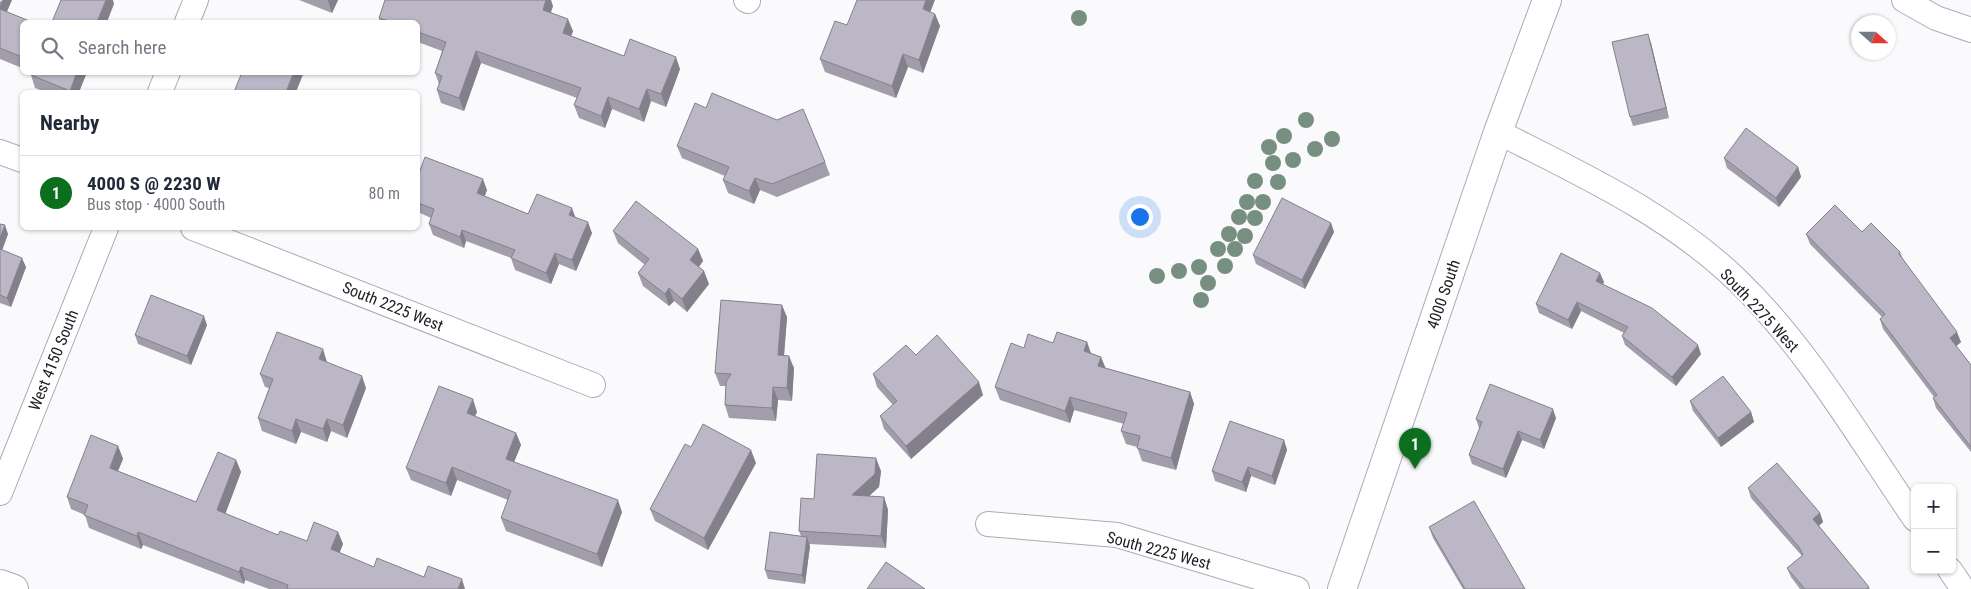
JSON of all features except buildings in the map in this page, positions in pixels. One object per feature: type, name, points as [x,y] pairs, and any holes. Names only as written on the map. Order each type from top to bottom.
[{"type":"street","points":[[188,20],[196,0]]},
{"type":"street","name":"4000 South","points":[[1342,589],[1498,132],[1547,0]]},
{"type":"street","points":[[1904,0],[1936,18],[1971,30]]},
{"type":"street","points":[[161,90],[167,75]]},
{"type":"street","name":"South 2275 West","points":[[1498,132],[1568,166],[1677,230],[1738,281],[1792,340],[1911,512]]},
{"type":"street","points":[[0,152],[20,159]]},
{"type":"street","name":"West 4150 South","points":[[0,494],[105,230]]},
{"type":"street","name":"South 2225 West","points":[[198,230],[593,385]]},
{"type":"street","name":"South 2225 West","points":[[988,524],[1117,535],[1297,589]]},
{"type":"street","points":[[1953,574],[1963,589]]},
{"type":"street","points":[[0,584],[14,589]]},
{"type":"place","name":"4000 S @ 2230 W","points":[[1415,469]]}]
